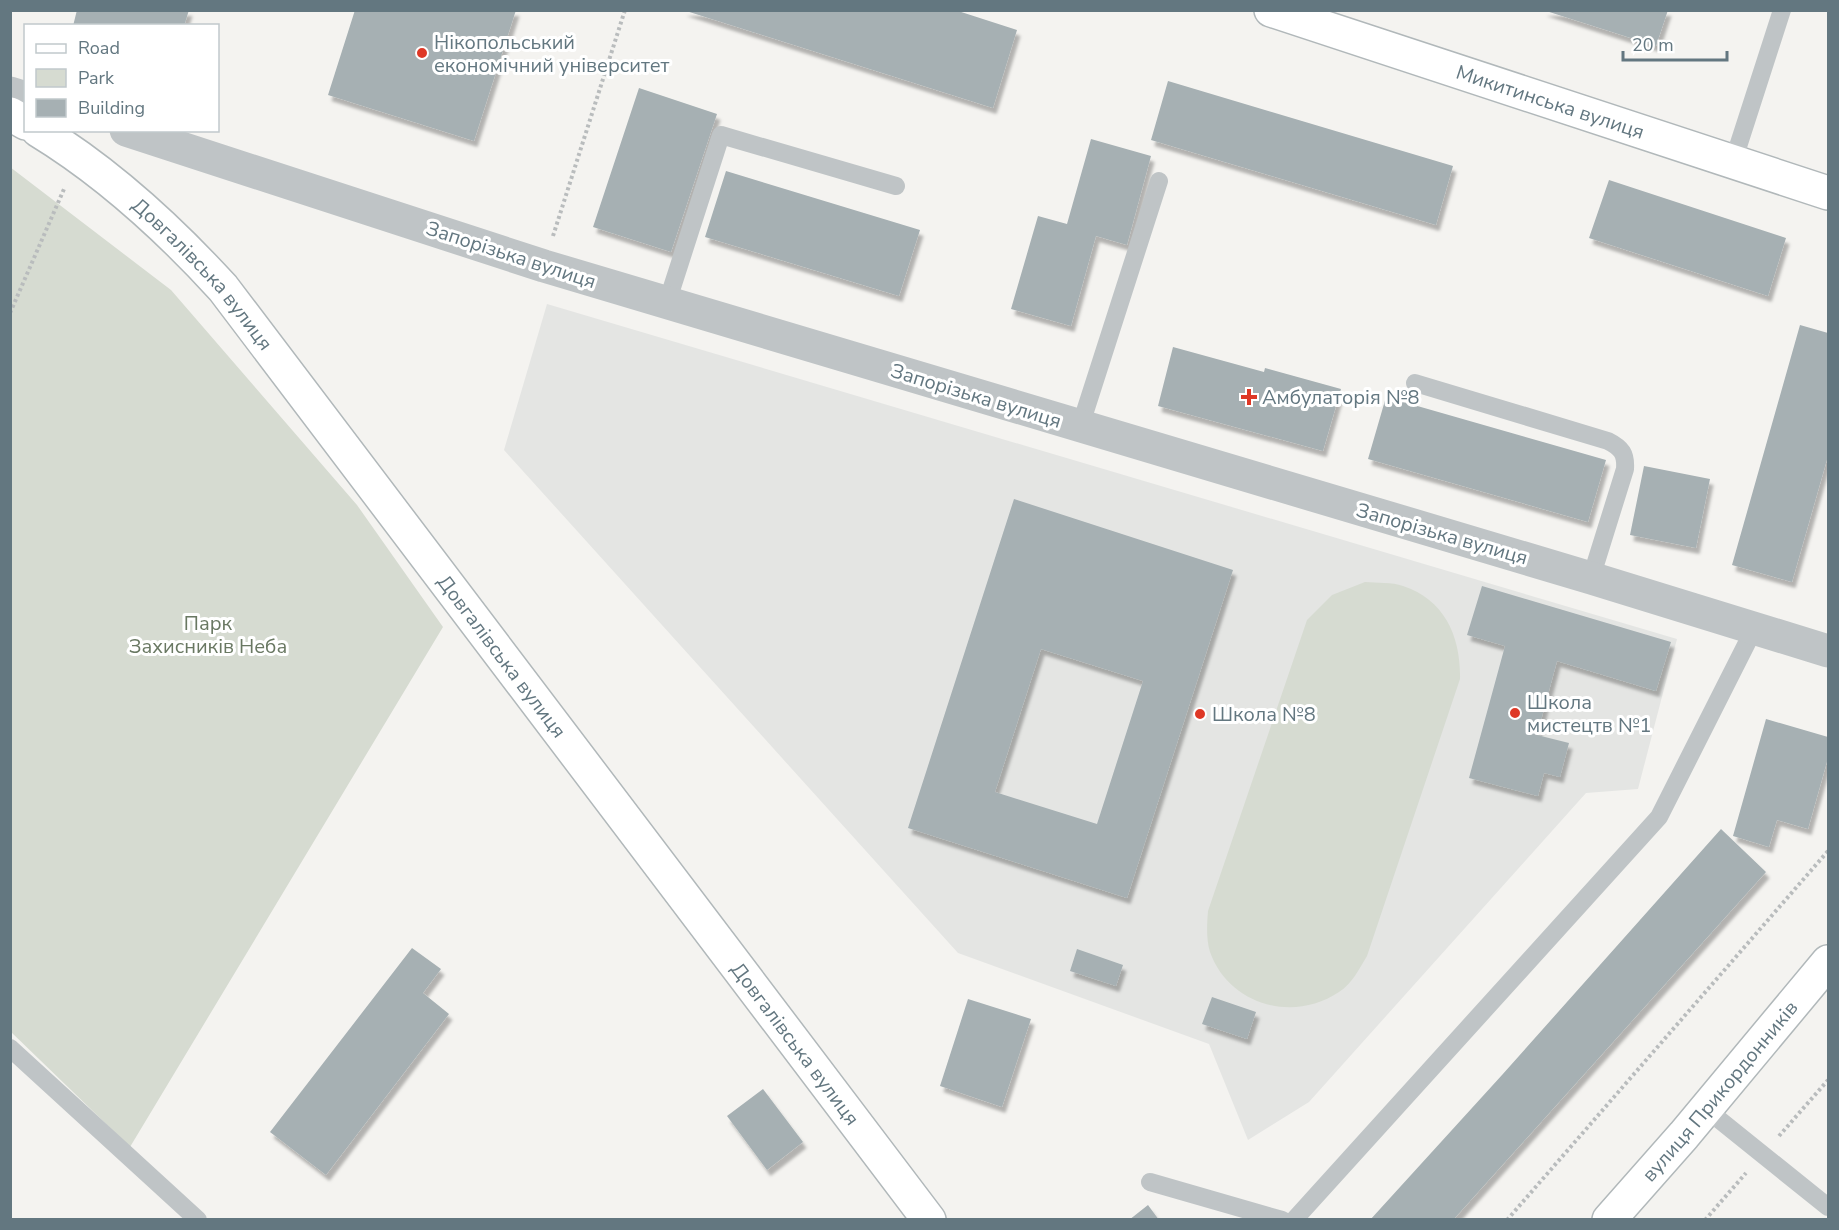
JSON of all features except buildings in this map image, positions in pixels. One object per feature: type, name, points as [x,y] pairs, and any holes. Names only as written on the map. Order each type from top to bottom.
[{"type":"main road","name":"Микитинська вулиця","points":[[1271,10],[1828,193]]},
{"type":"main road","points":[[10,114],[24,122]]},
{"type":"main road","name":"Довгалівська вулиця","points":[[41,132],[78,155],[189,250],[224,288],[929,1220]]},
{"type":"main road","name":"вулиця Прикордонників","points":[[1609,1220],[1706,1109],[1828,962]]},
{"type":"street","name":"Запорізька вулиця","points":[[132,132],[544,266],[1591,578],[1828,651]]},
{"type":"lane","points":[[1733,162],[1782,10]]},
{"type":"lane","points":[[667,303],[721,135],[896,186]]},
{"type":"lane","points":[[1080,427],[1158,181]]},
{"type":"lane","points":[[1415,383],[1608,441],[1622,449],[1626,458],[1625,470],[1591,578]]},
{"type":"lane","points":[[1294,1220],[1659,817],[1754,629]]},
{"type":"lane","points":[[10,1048],[198,1220]]},
{"type":"lane","points":[[1706,1109],[1828,1207]]},
{"type":"lane","points":[[1150,1182],[1282,1220]]},
{"type":"path","points":[[544,266],[626,10]]},
{"type":"path","points":[[10,313],[78,155]]},
{"type":"path","points":[[1507,1220],[1828,851]]},
{"type":"shaded area","name":"Школа №8","points":[[547,304],[1677,639],[1638,789],[1586,793],[1309,1102],[1248,1140],[1209,1044],[958,953],[504,450]]},
{"type":"green space","name":"Парк Захисників Неба","points":[[10,167],[171,290],[357,505],[443,627],[130,1147],[11,1032]]},
{"type":"green space","points":[[1365,582],[1403,586],[1418,592],[1440,611],[1453,635],[1460,664],[1460,679],[1367,956],[1361,966],[1344,989],[1321,1001],[1302,1006],[1283,1007],[1264,1004],[1247,996],[1232,985],[1219,970],[1209,947],[1208,911],[1307,620],[1332,595]]},
{"type":"place","name":"Нікопольський економічний університет","points":[[422,53]]},
{"type":"place","name":"Амбулаторія №8","points":[[1249,397]]},
{"type":"place","name":"Школа мистецтв №1","points":[[1515,713]]},
{"type":"place","name":"Школа №8","points":[[1200,714]]}]
